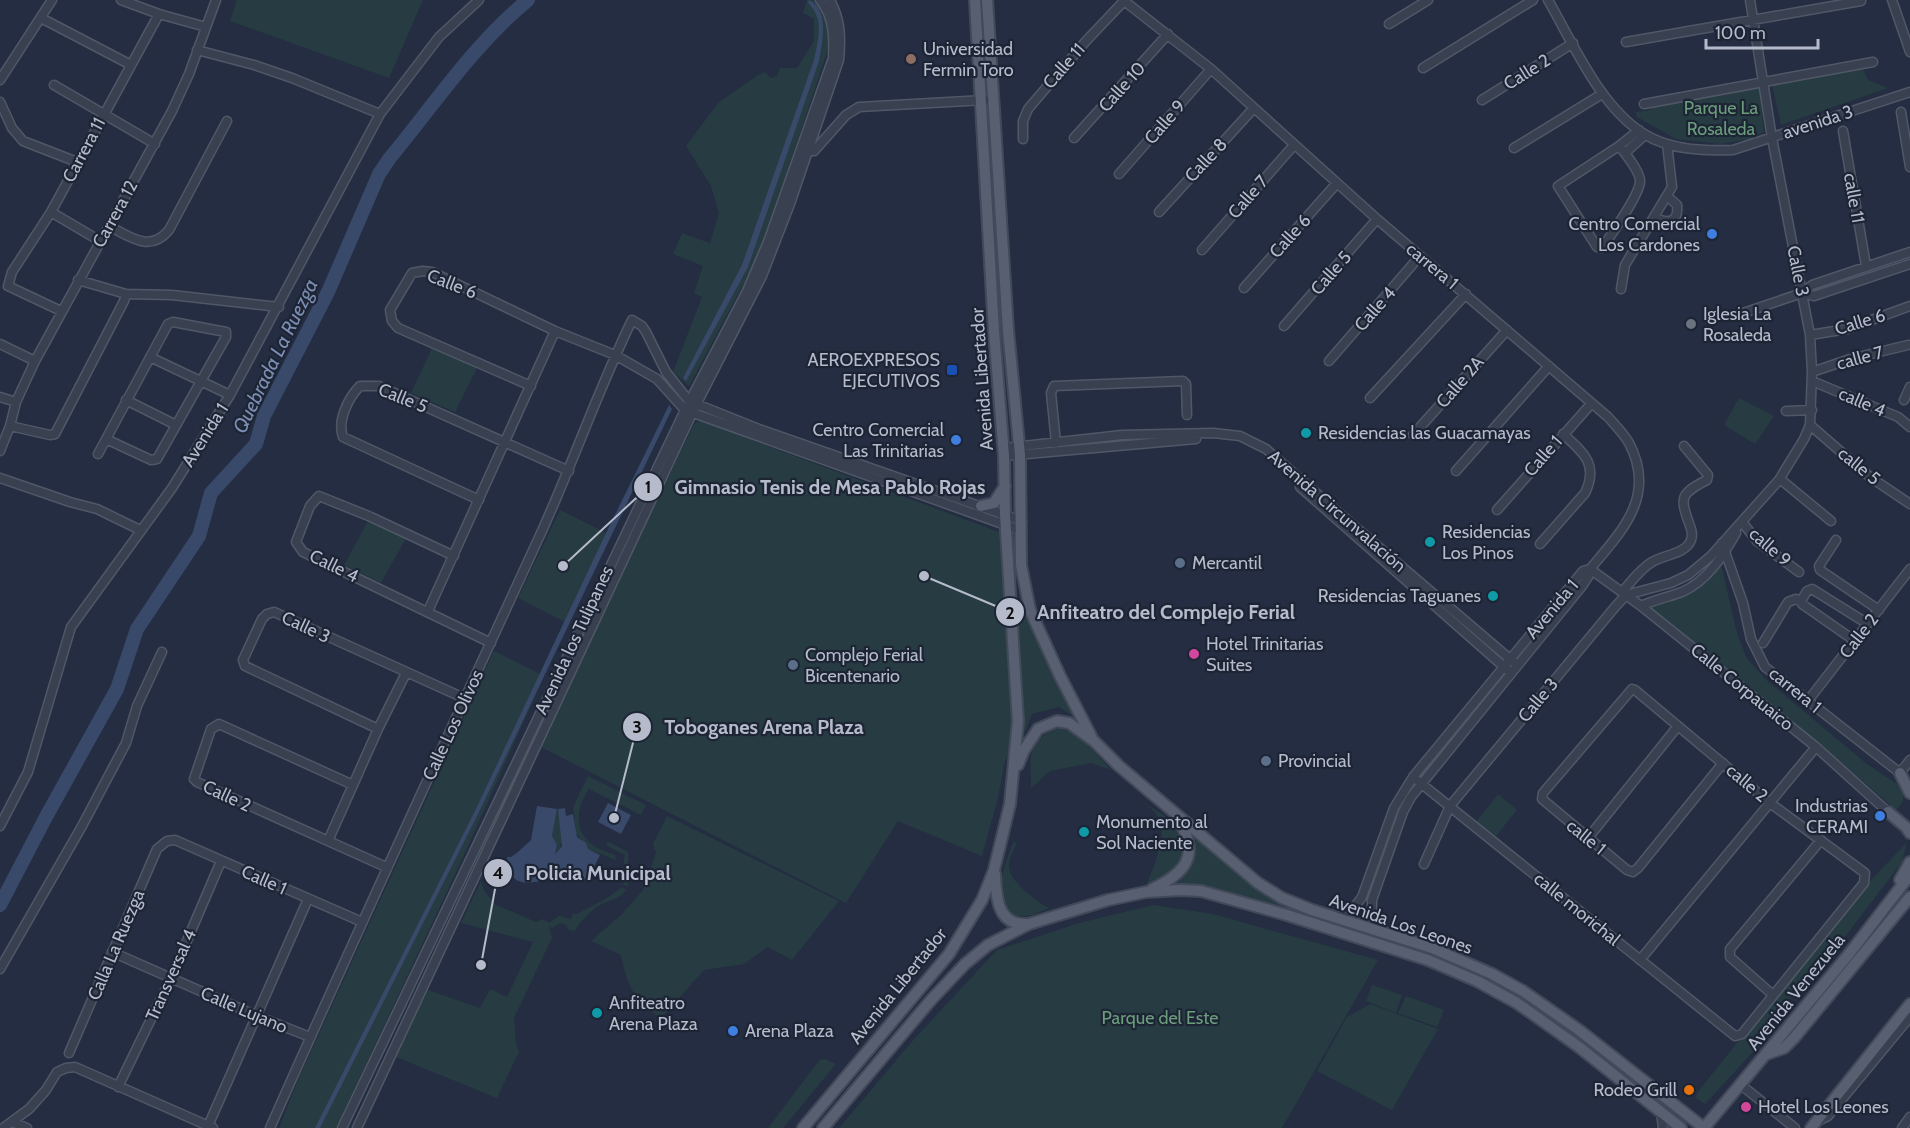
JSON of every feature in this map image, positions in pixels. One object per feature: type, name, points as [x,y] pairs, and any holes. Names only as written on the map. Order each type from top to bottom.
[{"type":"main road","name":"Avenida Libertador","points":[[803,1128],[949,954],[982,900],[994,870],[1010,804],[1018,721],[1004,452],[975,0]]},
{"type":"main road","points":[[987,0],[1008,330],[1020,451],[1021,565],[1030,610],[1060,676],[1094,741]]},
{"type":"main road","points":[[981,506],[994,502],[1005,486]]},
{"type":"main road","points":[[1014,774],[1033,736],[1038,729],[1047,724],[1057,721],[1069,723],[1094,741]]},
{"type":"main road","name":"Avenida Los Leones","points":[[1094,741],[1119,766],[1258,883],[1282,898],[1336,918],[1432,948],[1492,974],[1523,991],[1579,1030],[1704,1128]]},
{"type":"main road","points":[[1900,773],[1910,779]]},
{"type":"main road","points":[[1900,773],[1910,794]]},
{"type":"main road","points":[[1146,892],[1175,877],[1184,867],[1189,854],[1188,840],[1174,812]]},
{"type":"main road","points":[[1888,812],[1910,833]]},
{"type":"main road","points":[[1849,954],[1905,873],[1910,861]]},
{"type":"main road","points":[[994,870],[996,897],[1003,915],[1019,924],[1029,924]]},
{"type":"main road","name":"Avenida Venezuela","points":[[1704,1128],[1849,954],[1910,875]]},
{"type":"main road","name":"Avenida Los Leones","points":[[1029,924],[1108,900],[1146,892],[1201,891],[1231,898],[1417,957],[1477,981],[1517,1003],[1580,1047],[1681,1128]]},
{"type":"main road","points":[[1767,1054],[1784,1048],[1794,1038],[1910,897]]},
{"type":"main road","name":"Avenida Libertador","points":[[823,1128],[931,1000],[965,964],[988,945],[1029,924]]},
{"type":"main road","points":[[1813,1125],[1910,1004]]},
{"type":"street","points":[[0,80],[52,0]]},
{"type":"street","points":[[121,0],[159,14],[206,27]]},
{"type":"street","name":"Carrera 12","points":[[0,451],[16,402],[35,361],[155,144],[189,74],[216,0]]},
{"type":"street","name":"Avenida 1","points":[[0,826],[28,772],[69,631],[171,488],[230,396],[279,307],[350,166],[380,114],[439,37],[479,0]]},
{"type":"street","name":"Avenida los Tulipanes","points":[[342,1128],[691,407],[762,276],[775,246],[832,58],[834,41],[831,22],[820,0]]},
{"type":"street","name":"Avenida los Tulipanes","points":[[804,151],[839,60],[841,40],[839,19],[830,0]]},
{"type":"street","points":[[1389,24],[1428,0]]},
{"type":"street","points":[[1423,68],[1533,0]]},
{"type":"street","name":"avenida 3","points":[[1548,0],[1602,94],[1642,133],[1667,144],[1703,151],[1733,150],[1910,92]]},
{"type":"street","name":"Calle 3","points":[[1724,548],[1742,522],[1780,479],[1804,439],[1810,425],[1812,410],[1810,335],[1772,138],[1750,0]]},
{"type":"street","points":[[1893,0],[1910,52]]},
{"type":"street","name":"carrera 1","points":[[1123,1],[1211,69],[1377,219],[1608,417],[1629,442],[1639,471],[1636,504],[1624,527],[1590,569]]},
{"type":"street","name":"Calle 11","points":[[1023,139],[1023,121],[1028,109],[1123,1]]},
{"type":"street","points":[[1626,42],[1862,1]]},
{"type":"street","name":"Carrera 11","points":[[62,311],[8,286],[12,272],[51,212],[159,14]]},
{"type":"street","points":[[42,18],[131,65]]},
{"type":"street","name":"Calle 10","points":[[1074,138],[1168,34]]},
{"type":"street","name":"Calle 2","points":[[1482,100],[1573,44]]},
{"type":"street","points":[[197,50],[292,78],[380,114]]},
{"type":"street","points":[[1644,104],[1873,62]]},
{"type":"street","name":"Calle 9","points":[[1119,174],[1211,69]]},
{"type":"street","points":[[54,85],[155,144]]},
{"type":"street","points":[[1514,148],[1602,94]]},
{"type":"street","name":"Avenida los Tulipanes","points":[[804,151],[814,151],[846,115],[859,107],[994,100]]},
{"type":"street","points":[[0,102],[12,128],[24,141],[77,162]]},
{"type":"street","name":"Calle 8","points":[[1159,212],[1253,109]]},
{"type":"street","points":[[1901,112],[1910,167]]},
{"type":"street","points":[[109,226],[139,241],[148,242],[164,237],[170,230],[227,121]]},
{"type":"street","name":"calle 11","points":[[1842,131],[1866,266]]},
{"type":"street","points":[[1618,146],[1625,153],[1639,176],[1640,182],[1635,196],[1611,236],[1602,248],[1597,248],[1558,186],[1559,183],[1618,146],[1642,133]]},
{"type":"street","points":[[1625,153],[1642,133]]},
{"type":"street","points":[[1621,289],[1625,266],[1672,185],[1667,144]]},
{"type":"street","name":"Calle 7","points":[[1202,250],[1294,145]]},
{"type":"street","name":"Calle 6","points":[[1244,288],[1337,183]]},
{"type":"street","points":[[1655,217],[1663,222],[1674,218],[1677,205],[1667,196]]},
{"type":"street","points":[[51,212],[100,241]]},
{"type":"street","name":"Calle 5","points":[[1284,326],[1377,219]]},
{"type":"street","points":[[1743,313],[1803,293],[1812,285],[1910,252]]},
{"type":"street","name":"Calle 4","points":[[1329,361],[1420,256]]},
{"type":"street","points":[[1803,293],[1814,296],[1910,264]]},
{"type":"street","name":"Calle 6","points":[[531,386],[398,328],[392,321],[390,310],[411,273],[432,272],[555,331],[615,355],[657,379],[691,407]]},
{"type":"street","points":[[78,280],[126,294],[172,295],[279,307]]},
{"type":"street","points":[[10,426],[50,435],[55,434],[126,294]]},
{"type":"street","points":[[1370,398],[1466,294]]},
{"type":"street","name":"Calle 6","points":[[1810,335],[1848,329],[1910,306]]},
{"type":"street","name":"Calle Los Olivos","points":[[270,1128],[386,867],[466,699],[569,471],[615,355],[632,320],[642,326],[646,332],[666,372]]},
{"type":"street","points":[[98,454],[126,400],[168,324],[173,322],[224,330],[226,337],[157,459],[154,460],[106,439]]},
{"type":"street","name":"Calle 2A","points":[[1413,435],[1507,330]]},
{"type":"street","points":[[428,611],[555,331]]},
{"type":"street","points":[[0,344],[35,361]]},
{"type":"street","name":"calle 7","points":[[1812,376],[1850,359],[1908,345]]},
{"type":"street","points":[[150,357],[230,396]]},
{"type":"street","points":[[1456,471],[1549,366]]},
{"type":"street","points":[[657,379],[666,372],[691,407],[1022,526]]},
{"type":"street","name":"calle 4","points":[[1812,376],[1898,417],[1910,427]]},
{"type":"street","points":[[1056,443],[1051,393],[1054,386],[1183,381],[1186,384],[1187,415]]},
{"type":"street","name":"Calle 5","points":[[479,500],[343,438],[340,428],[351,395],[360,386],[379,386],[569,471]]},
{"type":"street","points":[[1905,400],[1910,387]]},
{"type":"street","points":[[0,397],[16,402]]},
{"type":"street","points":[[126,400],[176,425]]},
{"type":"street","name":"Calle 1","points":[[1497,510],[1591,404]]},
{"type":"street","points":[[691,407],[981,506],[1006,520]]},
{"type":"street","points":[[1786,411],[1812,410]]},
{"type":"street","name":"calle 5","points":[[1810,425],[1870,477],[1910,504]]},
{"type":"street","name":"Avenida Circunvalación","points":[[1020,451],[1056,443],[1122,435],[1213,433],[1240,436],[1266,449],[1514,661]]},
{"type":"street","points":[[1540,544],[1585,493],[1589,484],[1588,459],[1563,434]]},
{"type":"street","name":"Avenida Circunvalación","points":[[1020,451],[1206,439],[1239,440],[1262,452],[1510,673]]},
{"type":"street","name":"Calle 3","points":[[1424,864],[1450,806],[1624,594],[1648,565],[1678,551],[1692,539],[1683,508],[1684,494],[1707,480],[1708,475],[1683,446]]},
{"type":"street","points":[[1004,452],[1020,451]]},
{"type":"street","points":[[0,478],[97,509],[140,530]]},
{"type":"street","points":[[1780,479],[1831,521]]},
{"type":"street","name":"Calle 4","points":[[454,556],[319,496],[310,506],[296,542],[298,548],[490,643]]},
{"type":"street","name":"calle 9","points":[[1742,522],[1757,541],[1799,572]]},
{"type":"street","name":"Avenida los Tulipanes","points":[[357,1128],[447,938],[631,532]]},
{"type":"street","points":[[1836,540],[1820,566],[1820,570],[1879,610]]},
{"type":"street","points":[[1624,594],[1671,583],[1688,576],[1724,548]]},
{"type":"street","points":[[1641,606],[1688,589],[1709,572],[1724,548]]},
{"type":"street","name":"carrera 1","points":[[1724,548],[1743,603],[1750,639],[1765,667],[1900,773]]},
{"type":"street","name":"Avenida 1","points":[[1381,932],[1372,916],[1372,900],[1403,812],[1421,783],[1510,673],[1514,661],[1583,571],[1590,569]]},
{"type":"street","name":"Calle Corpauaico","points":[[1590,569],[1641,606],[1816,747],[1888,812]]},
{"type":"street","name":"Calle 2","points":[[1807,702],[1910,569]]},
{"type":"street","points":[[1901,582],[1910,589]]},
{"type":"street","points":[[1801,601],[1812,589],[1868,624]]},
{"type":"street","points":[[1763,643],[1788,602],[1796,599],[1855,641]]},
{"type":"street","name":"Calle 3","points":[[378,729],[245,666],[243,660],[262,619],[274,612],[466,699]]},
{"type":"street","points":[[0,969],[82,826],[126,743],[137,706],[162,652]]},
{"type":"street","name":"Avenida 1","points":[[1336,918],[1353,909],[1362,897],[1394,808],[1413,777],[1503,667],[1514,661]]},
{"type":"street","points":[[328,841],[378,729],[406,673]]},
{"type":"street","name":"calle 2","points":[[1632,689],[1770,803],[1865,873],[1864,883],[1773,995]]},
{"type":"street","name":"calle 1","points":[[1632,689],[1543,793],[1542,799],[1627,870],[1633,872],[1638,868],[1723,763]]},
{"type":"street","name":"Calle 2","points":[[353,784],[219,724],[212,729],[194,779],[386,867]]},
{"type":"street","points":[[1588,838],[1678,726]]},
{"type":"street","points":[[1640,960],[1816,747]]},
{"type":"street","points":[[1900,773],[1910,760]]},
{"type":"street","name":"calle morichal","points":[[1413,777],[1728,1032],[1735,1036],[1742,1034],[1773,995]]},
{"type":"street","name":"Calle 1","points":[[167,841],[175,840],[362,922]]},
{"type":"street","points":[[1773,995],[1730,957],[1730,949],[1821,840]]},
{"type":"street","name":"Calla La Ruezga","points":[[69,1053],[157,849],[167,841]]},
{"type":"street","name":"Transversal 4","points":[[118,1087],[171,978],[221,861]]},
{"type":"street","points":[[3,1128],[28,1109],[46,1090],[57,1072],[75,1067],[211,1127],[308,899]]},
{"type":"street","points":[[436,932],[447,938]]},
{"type":"street","name":"Calle Lujano","points":[[112,952],[310,1037]]},
{"type":"street","points":[[1813,1125],[1828,1116],[1910,1017]]},
{"type":"street","points":[[1741,1085],[1795,1128]]},
{"type":"street","points":[[1661,1112],[1663,1128]]},
{"type":"street","points":[[1902,1128],[1910,1117]]},
{"type":"street","points":[[12,1122],[27,1128]]},
{"type":"green space","points":[[237,0],[423,0],[389,78],[230,21]]},
{"type":"green space","points":[[807,0],[816,0],[825,16],[829,46],[760,253],[689,386],[673,372],[702,297],[694,293],[703,266],[673,254],[682,233],[710,243],[719,213],[711,186],[686,146],[718,103],[758,75],[765,72],[771,78],[777,76],[780,68],[797,68],[814,41],[814,19],[803,13]]},
{"type":"green space","points":[[1862,68],[1868,80],[1888,88],[1781,125],[1772,85]]},
{"type":"green space","name":"Parque La Rosaleda","points":[[1759,87],[1764,132],[1750,139],[1720,144],[1676,139],[1637,117],[1636,112],[1651,110],[1652,106]]},
{"type":"green space","points":[[433,346],[478,366],[455,412],[411,393]]},
{"type":"green space","points":[[1739,398],[1774,416],[1755,444],[1724,425]]},
{"type":"green space","name":"Complejo Ferial Bicentenario","points":[[700,421],[999,532],[1014,743],[1005,761],[998,798],[982,856],[898,821],[846,903],[541,747],[694,424]]},
{"type":"green space","points":[[560,510],[606,533],[569,624],[518,598]]},
{"type":"green space","points":[[369,519],[406,538],[381,583],[344,565]]},
{"type":"green space","points":[[1721,564],[1737,633],[1746,657],[1764,678],[1867,764],[1897,784],[1903,792],[1903,802],[1896,810],[1822,746],[1649,609],[1656,600],[1675,599],[1691,591]]},
{"type":"green space","points":[[1016,596],[1022,613],[1032,626],[1074,717],[1059,707],[1032,714],[1023,737]]},
{"type":"green space","points":[[494,651],[544,676],[459,866],[336,1128],[279,1128],[298,1080]]},
{"type":"green space","points":[[1060,728],[1079,735],[1111,770],[1091,763],[1050,771],[1031,788],[1031,759],[1035,744],[1041,738]]},
{"type":"green space","points":[[588,776],[646,805],[641,815],[589,789],[581,803],[579,818],[582,833],[595,847],[615,855],[616,860],[588,849],[576,833],[573,807]]},
{"type":"green space","points":[[1498,794],[1517,810],[1496,836],[1476,822]]},
{"type":"green space","points":[[1140,800],[1175,825],[1183,846],[1176,869],[1163,880],[1147,883],[1159,850],[1161,824],[1157,814]]},
{"type":"green space","points":[[557,809],[562,827],[562,839],[555,854],[557,847],[552,836]]},
{"type":"green space","points":[[667,816],[839,901],[792,960],[768,947],[744,964],[704,970],[661,1018],[644,1005],[633,992],[621,955],[591,941],[621,915],[643,890],[656,853],[653,844]]},
{"type":"green space","points":[[1196,839],[1235,872],[1280,902],[1318,917],[1305,916],[1232,895],[1176,885],[1185,875],[1190,864]]},
{"type":"green space","points":[[1014,841],[1016,844],[1009,867],[1014,879],[1025,891],[1049,908],[1025,916],[1007,913],[1000,895],[1003,871]]},
{"type":"green space","points":[[609,842],[628,852],[628,886],[623,885],[625,855],[607,846]]},
{"type":"green space","points":[[1907,842],[1902,862],[1828,959],[1809,974],[1778,1014],[1764,1040],[1705,1104],[1696,1098],[1697,1093],[1843,910]]},
{"type":"green space","points":[[481,881],[484,891],[496,905],[536,922],[543,919],[549,923],[559,916],[571,919],[573,914],[607,898],[622,887],[626,890],[619,897],[592,911],[575,931],[569,930],[565,924],[560,923],[552,928],[549,925],[552,938],[514,1018],[516,1044],[519,1052],[497,1098],[396,1057],[428,990],[480,1008],[490,989],[507,997],[533,942],[461,923]]},
{"type":"green space","name":"Parque del Este","points":[[1154,905],[1213,914],[1378,960],[1282,1128],[839,1128],[915,1038],[997,950],[1079,923]]},
{"type":"green space","points":[[1372,985],[1402,995],[1396,1013],[1366,1001]]},
{"type":"green space","points":[[1406,996],[1444,1010],[1437,1027],[1398,1013]]},
{"type":"green space","points":[[1370,1004],[1438,1029],[1392,1110],[1317,1071],[1347,1017]]},
{"type":"green space","points":[[825,1059],[836,1064],[783,1128],[768,1128],[814,1067],[820,1060]]},
{"type":"water","points":[[809,0],[816,5],[822,19],[823,36],[819,61],[748,267],[686,381],[683,378],[742,265],[814,60],[819,30],[817,16],[808,3]]},
{"type":"water","points":[[669,405],[672,409],[479,812],[320,1128],[315,1128],[475,811]]},
{"type":"water","points":[[608,803],[631,815],[621,834],[598,822]]},
{"type":"water","points":[[537,806],[557,809],[552,836],[557,845],[555,854],[562,846],[558,809],[565,808],[566,816],[573,814],[577,837],[586,843],[588,849],[600,855],[589,877],[581,880],[557,879],[523,882],[512,876],[507,857],[511,857],[531,840]]},
{"type":"waterway","name":"Quebrada La Ruezga","points":[[0,905],[117,689],[137,629],[199,536],[211,493],[256,444],[264,416],[328,292],[379,174],[489,36],[528,0]]},
{"type":"place","name":"Universidad Fermin Toro","points":[[911,59]]},
{"type":"place","name":"Centro Comercial Los Cardones","points":[[1712,234]]},
{"type":"place","name":"Iglesia La Rosaleda","points":[[1691,324]]},
{"type":"place","name":"AEROEXPRESOS EJECUTIVOS","points":[[952,370]]},
{"type":"place","name":"Residencias las Guacamayas","points":[[1306,433]]},
{"type":"place","name":"Centro Comercial Las Trinitarias","points":[[956,440]]},
{"type":"place","name":"Residencias Los Pinos","points":[[1430,542]]},
{"type":"place","name":"Mercantil","points":[[1180,563]]},
{"type":"place","name":"Gimnasio Tenis de Mesa Pablo Rojas","points":[[563,566]]},
{"type":"place","name":"Anfiteatro del Complejo Ferial","points":[[924,576]]},
{"type":"place","name":"Residencias Taguanes","points":[[1493,596]]},
{"type":"place","name":"Hotel Trinitarias Suites","points":[[1194,654]]},
{"type":"place","name":"Complejo Ferial Bicentenario","points":[[793,665]]},
{"type":"place","name":"Provincial","points":[[1266,761]]},
{"type":"place","name":"Industrias CERAMI","points":[[1880,816]]},
{"type":"place","name":"Toboganes Arena Plaza","points":[[614,818]]},
{"type":"place","name":"Monumento al Sol Naciente","points":[[1084,832]]},
{"type":"place","name":"Policia Municipal","points":[[481,965]]},
{"type":"place","name":"Anfiteatro Arena Plaza","points":[[597,1013]]},
{"type":"place","name":"Arena Plaza","points":[[733,1031]]},
{"type":"place","name":"Rodeo Grill","points":[[1689,1090]]},
{"type":"place","name":"Hotel Los Leones","points":[[1746,1107]]}]
